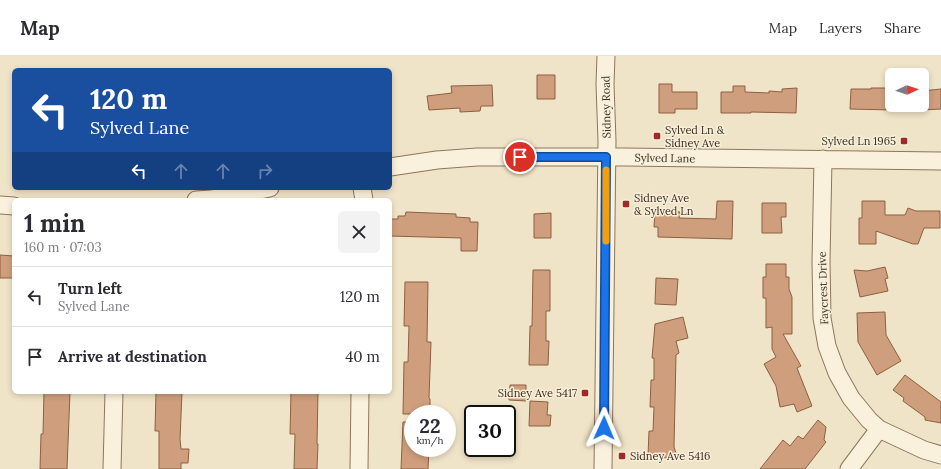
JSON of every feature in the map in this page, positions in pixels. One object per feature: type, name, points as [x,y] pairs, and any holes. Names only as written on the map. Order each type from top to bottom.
[{"type":"street","name":"Sidney Road","points":[[604,469],[607,141],[605,84],[606,56]]},
{"type":"street","name":"Sylved Lane","points":[[392,167],[437,160],[477,157],[941,160]]},
{"type":"street","name":"Faycrest Drive","points":[[823,159],[821,262],[822,318],[827,346],[836,373],[851,398],[869,420],[880,429],[924,450],[941,455]]},
{"type":"street","points":[[212,198],[258,190]]},
{"type":"street","points":[[0,205],[12,206]]},
{"type":"street","points":[[112,469],[114,394]]},
{"type":"street","points":[[359,469],[360,394]]},
{"type":"street","points":[[849,469],[880,429]]},
{"type":"building","points":[[537,75],[555,75],[555,99],[537,99]]},
{"type":"building","points":[[659,84],[672,84],[672,92],[697,92],[697,109],[675,109],[675,113],[659,113]]},
{"type":"building","points":[[492,85],[493,106],[481,106],[480,111],[460,112],[460,108],[429,110],[427,96],[452,93],[451,86]]},
{"type":"building","points":[[733,86],[745,86],[745,92],[769,93],[769,91],[782,92],[782,89],[797,88],[796,113],[721,113],[721,92],[733,92]]},
{"type":"building","points":[[885,88],[885,110],[850,109],[851,89]]},
{"type":"building","points":[[941,89],[941,109],[929,110],[929,90]]},
{"type":"building","points":[[717,201],[733,201],[732,239],[658,237],[658,227],[654,227],[655,211],[680,212],[679,218],[716,219]]},
{"type":"building","points":[[862,201],[885,201],[885,215],[905,215],[908,208],[916,211],[940,211],[940,228],[924,228],[918,244],[913,244],[876,231],[876,244],[859,244],[859,218],[862,218]]},
{"type":"building","points":[[762,203],[786,203],[786,217],[781,217],[782,233],[762,233]]},
{"type":"building","points":[[406,212],[456,214],[456,217],[470,218],[470,222],[478,222],[477,251],[461,251],[461,238],[392,236],[392,219],[398,219],[398,216],[405,216]]},
{"type":"building","points":[[551,213],[551,238],[534,238],[534,214]]},
{"type":"building","points":[[0,255],[12,256],[12,278],[0,278]]},
{"type":"building","points":[[766,264],[786,264],[786,277],[789,277],[789,289],[792,297],[792,334],[783,334],[801,366],[797,368],[812,406],[797,412],[794,404],[780,407],[776,386],[764,364],[776,357],[772,349],[772,327],[766,328],[766,298],[763,298],[763,277],[766,277]]},
{"type":"building","points":[[885,267],[888,278],[885,279],[888,291],[860,297],[854,270],[867,271]]},
{"type":"building","points":[[533,270],[550,270],[550,311],[546,311],[546,341],[549,341],[548,365],[529,365],[530,326],[532,326]]},
{"type":"building","points":[[656,278],[678,279],[676,305],[655,304]]},
{"type":"building","points":[[405,282],[428,282],[427,342],[431,342],[430,405],[404,405],[403,414],[404,362],[408,362],[409,326],[404,326]]},
{"type":"building","points":[[885,312],[886,335],[901,361],[877,375],[858,342],[857,313]]},
{"type":"building","points":[[683,317],[688,338],[676,341],[679,353],[676,355],[674,447],[678,459],[648,456],[649,431],[653,431],[654,407],[650,407],[651,380],[654,380],[654,358],[652,358],[655,324]]},
{"type":"building","points":[[905,375],[941,402],[941,423],[925,420],[925,417],[903,401],[904,398],[893,390]]},
{"type":"building","points":[[510,385],[526,385],[526,401],[509,400]]},
{"type":"building","points":[[44,394],[70,394],[67,469],[40,469],[41,434],[43,434]]},
{"type":"building","points":[[156,394],[182,394],[181,449],[189,449],[188,463],[181,463],[181,469],[159,469],[159,431],[155,431]]},
{"type":"building","points":[[291,394],[318,394],[317,469],[294,469],[295,434],[290,434]]},
{"type":"building","points":[[530,401],[548,402],[547,415],[551,415],[550,426],[529,426]]},
{"type":"building","points":[[818,420],[826,427],[824,440],[826,442],[805,469],[760,469],[783,440],[790,446],[798,436],[803,439]]},
{"type":"building","points":[[404,422],[404,457],[429,457],[428,469],[401,469]]},
{"type":"slow traffic","points":[[606,170],[606,241]]},
{"type":"place","name":"Sylved Ln & Sidney Ave","points":[[657,136]]},
{"type":"place","name":"Sylved Ln 1965","points":[[904,141]]},
{"type":"place","name":"Sidney Ave & Sylved Ln","points":[[626,204]]},
{"type":"place","name":"Sidney Ave 5417","points":[[585,393]]},
{"type":"place","name":"Sidney Ave 5416","points":[[622,456]]},
{"type":"route","points":[[520,157],[606,157],[604,428]]}]
